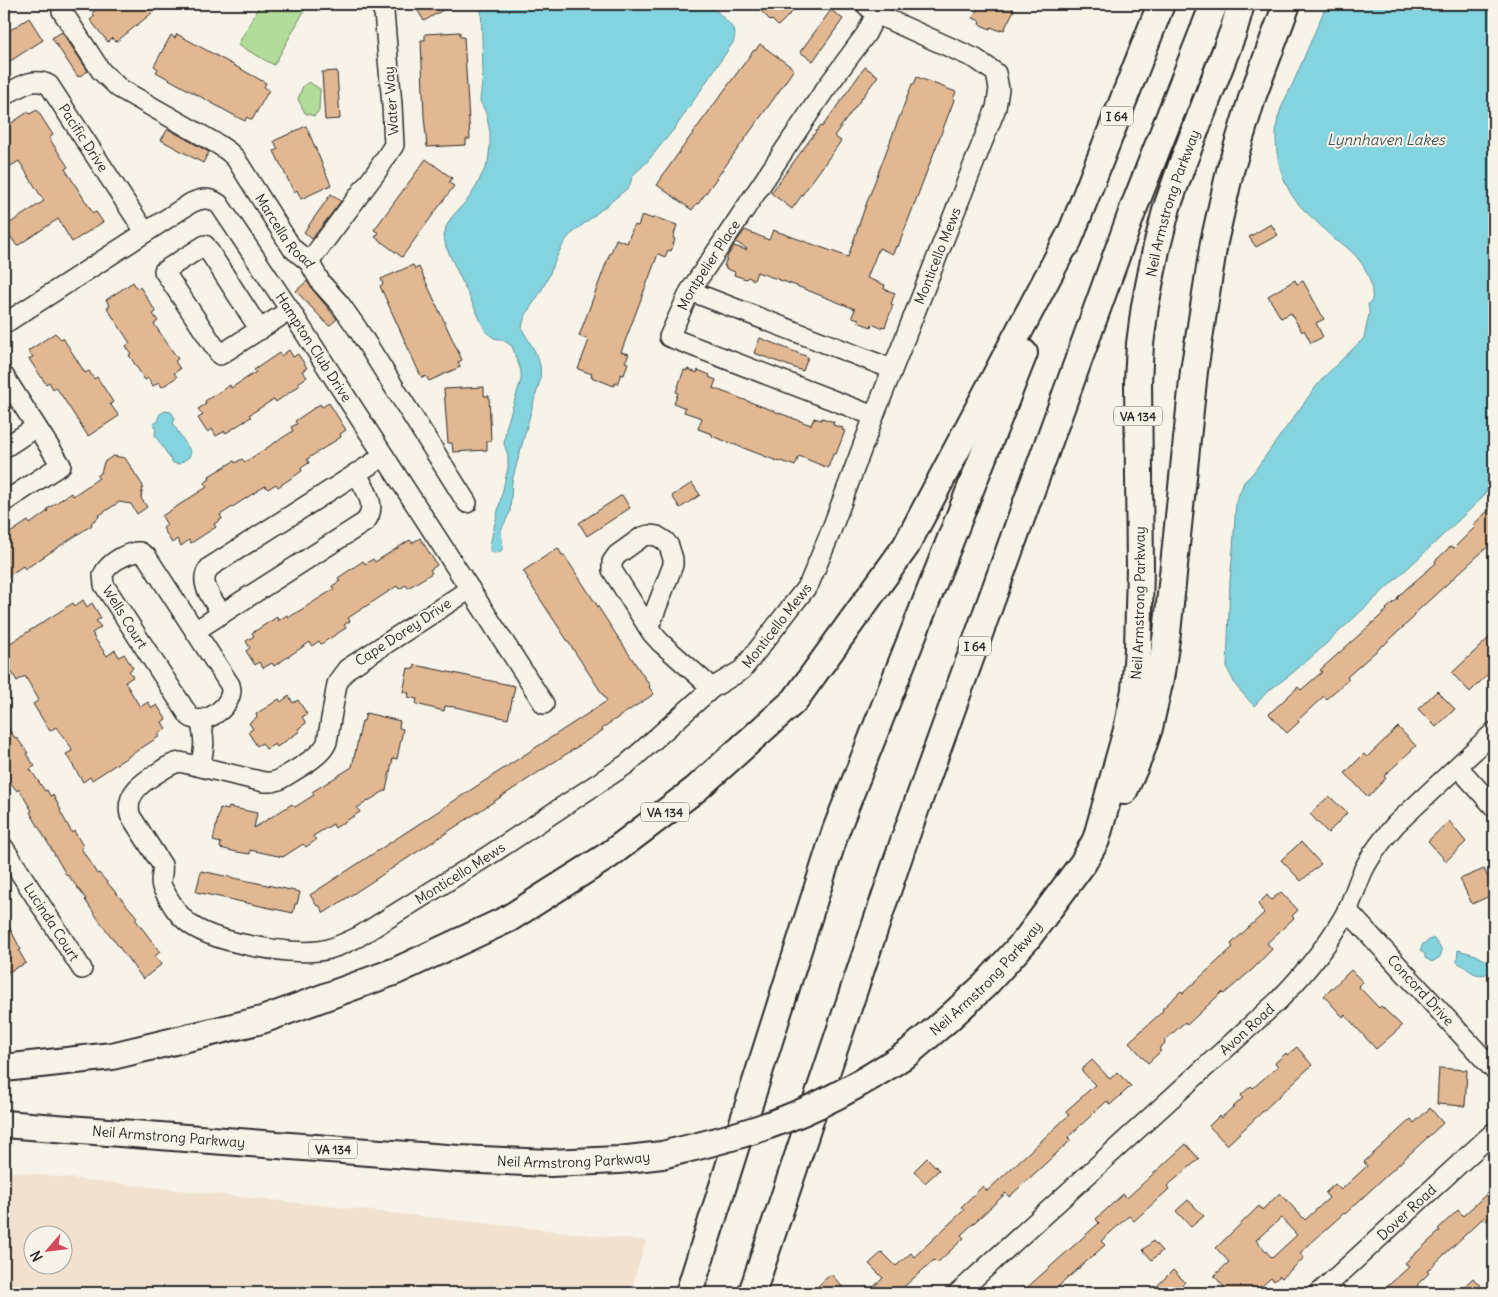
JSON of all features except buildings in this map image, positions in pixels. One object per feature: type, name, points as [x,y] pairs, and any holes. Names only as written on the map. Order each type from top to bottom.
[{"type":"highway","name":"I 64","points":[[689,1293],[836,830],[1161,4]]},
{"type":"highway","name":"I 64","points":[[752,1293],[909,829],[1134,208],[1214,4]]},
{"type":"highway","name":"Neil Armstrong Parkway","points":[[4,1124],[478,1160],[575,1162],[620,1160],[662,1155],[719,1141],[797,1115],[848,1090],[881,1071],[908,1052],[948,1019],[985,985],[1026,940],[1078,870],[1096,840],[1127,730],[1134,690],[1138,649],[1140,568],[1138,382],[1145,306],[1167,208],[1233,32],[1241,4]]},
{"type":"highway","points":[[1096,840],[1128,785],[1149,728],[1160,679],[1167,633],[1194,371],[1214,242],[1230,171],[1254,95],[1287,4]]},
{"type":"highway","name":"VA 134","points":[[4,1068],[112,1056],[262,1020],[396,970],[508,919],[609,855],[696,789],[795,700],[906,546],[1073,229]]},
{"type":"street","name":"Marcella Road","points":[[61,4],[62,11],[101,71],[119,88],[219,145],[236,159],[292,248],[309,262],[321,283],[340,304],[357,328],[467,503]]},
{"type":"street","name":"Water Way","points":[[309,262],[375,174],[394,145],[384,12],[379,4]]},
{"type":"street","name":"Montpelier Place","points":[[871,9],[866,34],[824,91],[690,292],[669,337],[874,416]]},
{"type":"street","name":"Monticello Mews","points":[[162,887],[185,921],[195,929],[207,934],[261,948],[300,953],[321,951],[338,946],[358,937],[417,900],[627,764],[712,688],[742,670],[809,584],[996,108],[999,89],[996,73],[976,59],[871,9]]},
{"type":"street","name":"Pacific Drive","points":[[4,96],[28,83],[41,82],[49,85],[145,232]]},
{"type":"street","name":"Hampton Club Drive","points":[[4,324],[197,200],[209,199],[214,201],[224,210],[290,310],[544,704]]},
{"type":"street","points":[[260,330],[205,245],[164,271],[220,356],[260,330],[290,310]]},
{"type":"street","points":[[690,292],[892,369]]},
{"type":"street","points":[[4,376],[61,465],[4,502]]},
{"type":"street","points":[[4,448],[36,427]]},
{"type":"street","points":[[222,614],[205,584],[206,571],[384,456]]},
{"type":"street","points":[[195,631],[365,522],[370,515],[370,497],[356,474]]},
{"type":"street","name":"Wells Court","points":[[140,552],[144,554],[231,689],[230,699],[224,707],[200,720],[194,720],[189,716],[104,585],[102,579],[105,571],[114,562],[129,553],[140,552]]},
{"type":"street","name":"Cape Dorey Drive","points":[[162,887],[160,884],[163,872],[162,865],[131,818],[130,800],[139,786],[173,764],[184,762],[269,782],[279,780],[316,756],[326,746],[338,684],[347,669],[470,589]]},
{"type":"street","points":[[649,627],[661,643],[712,688]]},
{"type":"street","points":[[200,720],[205,746],[200,766]]},
{"type":"street","name":"Avon Road","points":[[958,1293],[1279,1000],[1306,970],[1324,946],[1347,910],[1372,854],[1384,838],[1396,824],[1494,732]]},
{"type":"street","points":[[1458,767],[1494,807]]},
{"type":"street","name":"Lucinda Court","points":[[4,848],[82,969]]},
{"type":"street","name":"Concord Drive","points":[[1347,910],[1494,1070]]},
{"type":"street","name":"Dover Road","points":[[1318,1293],[1494,1132]]},
{"type":"shaded area","points":[[4,1171],[646,1241],[630,1293],[4,1293]]},
{"type":"green space","points":[[260,4],[308,4],[274,65],[238,45]]},
{"type":"green space","points":[[309,82],[320,89],[319,111],[314,116],[305,113],[298,99],[303,86]]},
{"type":"water","points":[[481,4],[709,4],[728,22],[735,33],[734,41],[675,128],[646,163],[633,175],[629,187],[569,236],[545,284],[527,314],[522,329],[539,362],[539,386],[512,481],[510,512],[501,530],[503,548],[500,552],[494,553],[490,551],[490,545],[508,468],[508,455],[504,444],[506,428],[521,380],[521,371],[512,346],[486,332],[446,247],[444,237],[446,227],[451,218],[469,198],[488,162],[490,132],[486,113],[480,101],[483,73]]},
{"type":"water","name":"Lynnhaven Lakes","points":[[1327,4],[1494,4],[1494,480],[1481,499],[1424,553],[1316,653],[1268,691],[1254,706],[1236,686],[1227,668],[1230,581],[1236,502],[1244,482],[1253,473],[1315,388],[1364,338],[1369,314],[1368,304],[1372,301],[1369,277],[1362,263],[1344,245],[1335,240],[1297,202],[1281,172],[1278,156],[1276,131],[1280,112]]},
{"type":"water","points":[[165,411],[171,412],[175,418],[173,424],[191,452],[189,457],[179,464],[173,463],[155,435],[156,429],[153,424],[159,421],[160,414]]},
{"type":"water","points":[[1433,938],[1442,950],[1440,957],[1432,962],[1425,958],[1425,954],[1420,950],[1423,944]]},
{"type":"water","points":[[1458,950],[1476,955],[1494,965],[1494,970],[1483,975],[1475,974],[1457,962]]}]
